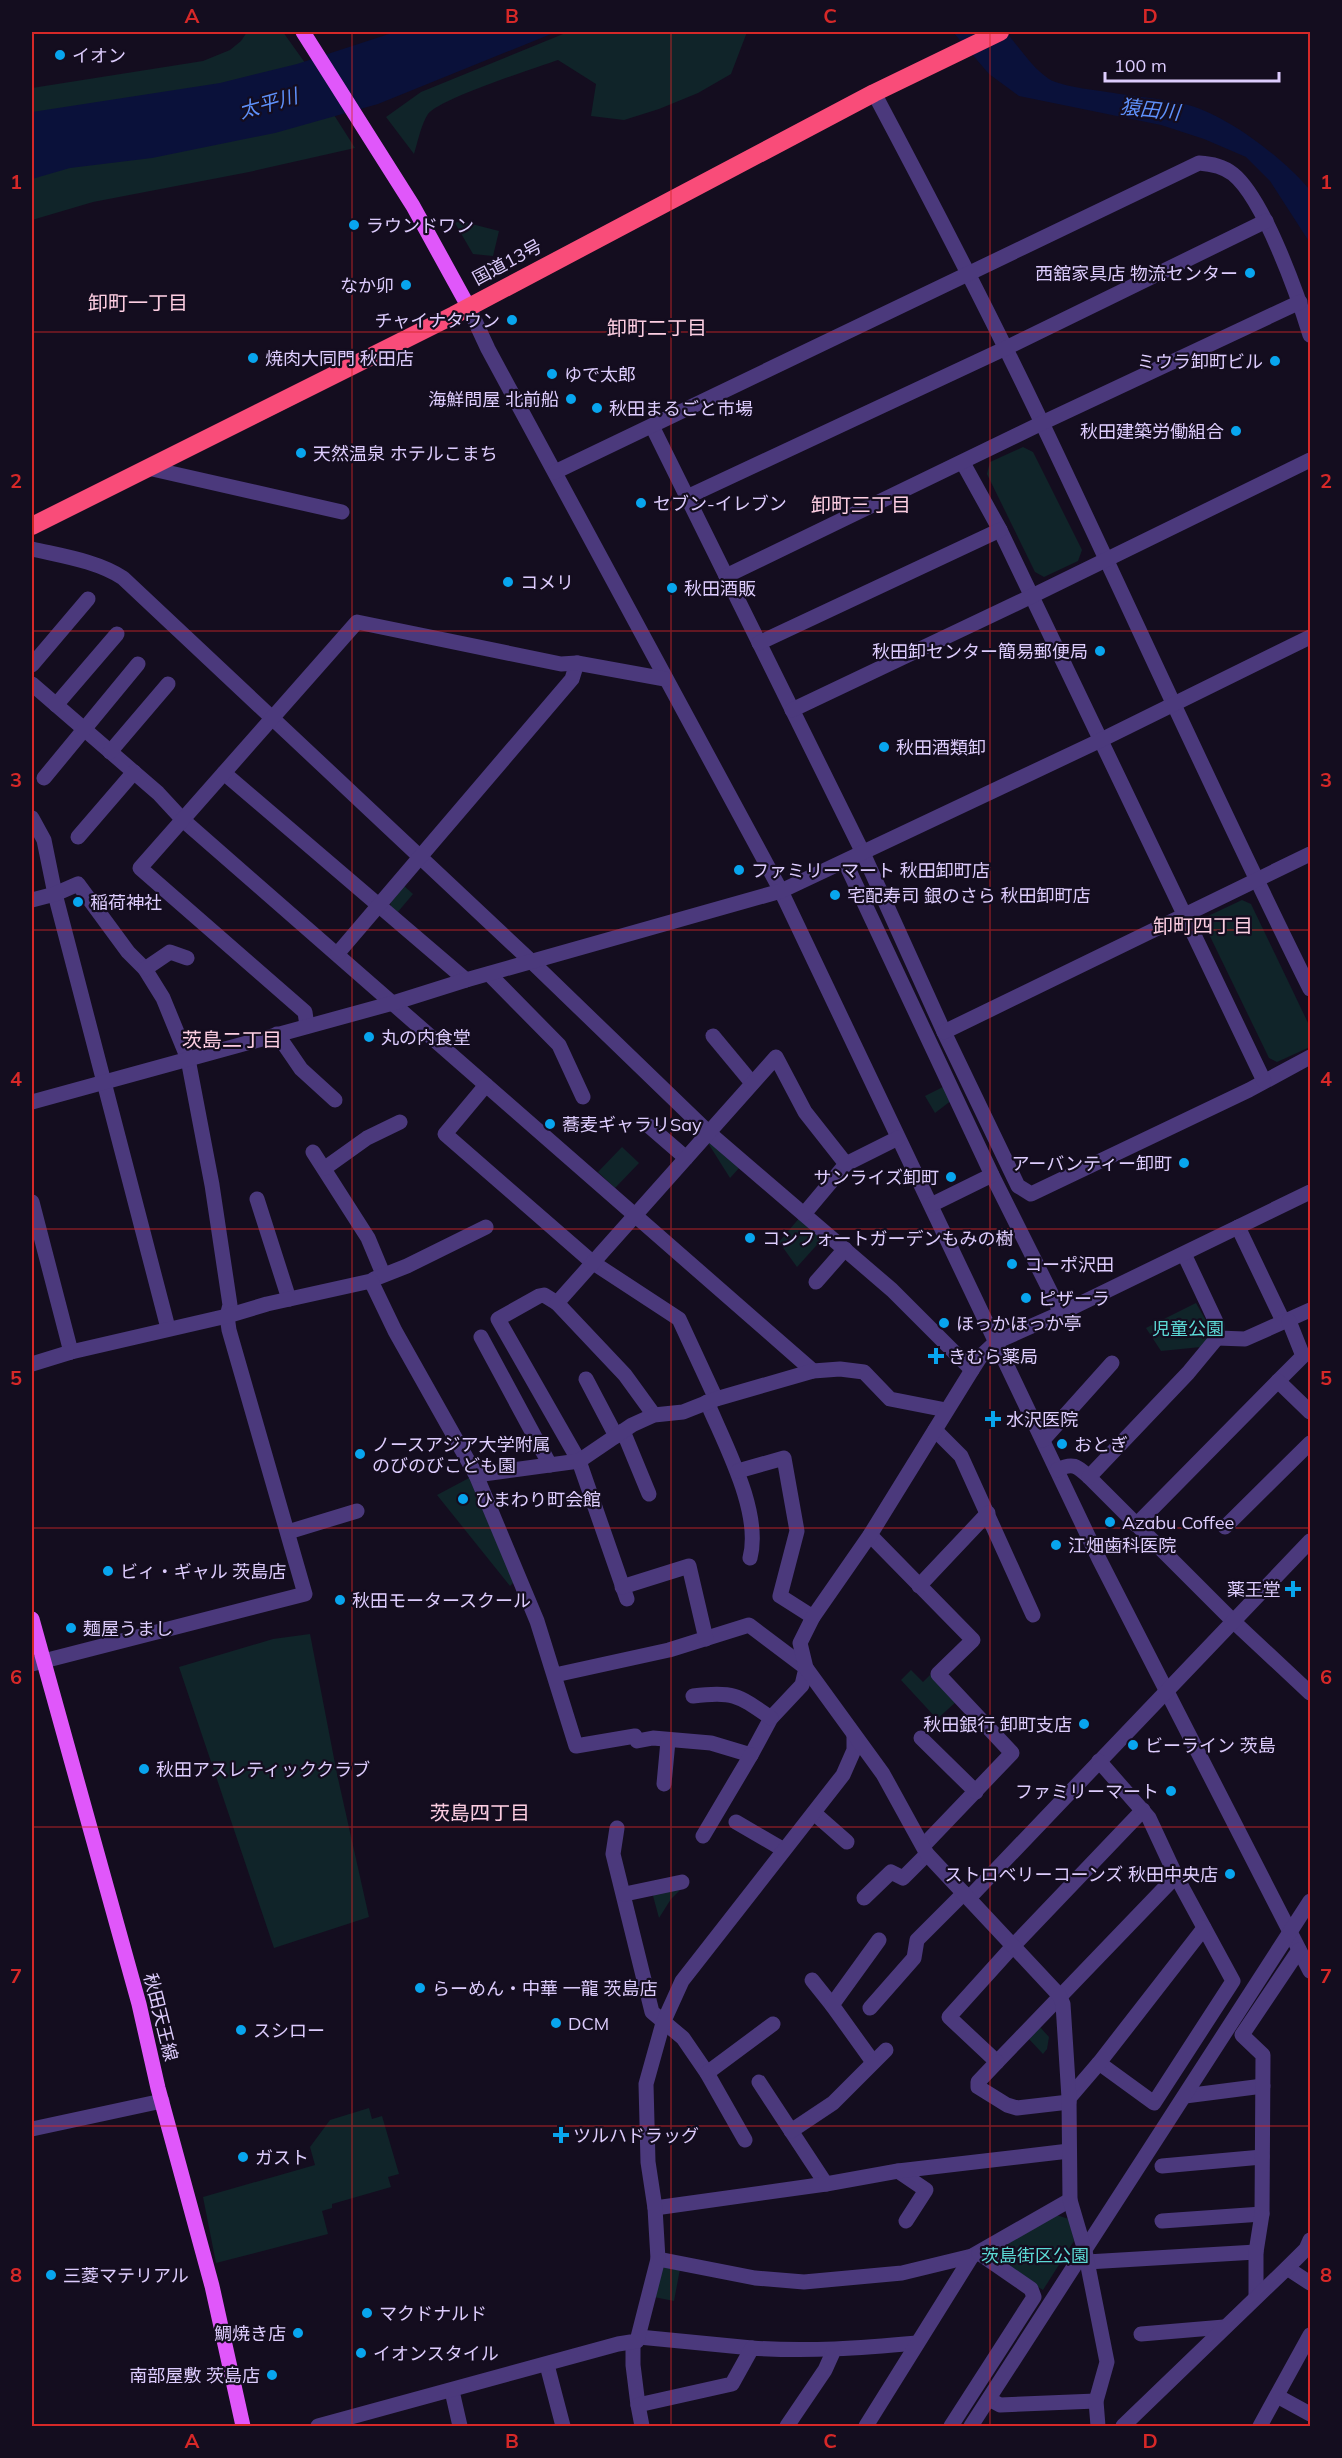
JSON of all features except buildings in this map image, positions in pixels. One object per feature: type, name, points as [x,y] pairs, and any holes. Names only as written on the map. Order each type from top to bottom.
[{"type":"highway","name":"国道13号","points":[[32,526],[468,306],[874,93],[1000,32]]},
{"type":"main road","points":[[303,32],[413,206],[468,306]]},
{"type":"main road","name":"秋田天王線","points":[[32,1619],[38,1663],[139,2004],[162,2101],[212,2286],[243,2427]]},
{"type":"street","points":[[874,93],[1006,348],[1256,881],[1311,989]]},
{"type":"street","points":[[555,472],[1199,163],[1214,164],[1234,175],[1249,194],[1266,221],[1300,302],[1311,335]]},
{"type":"street","points":[[687,497],[1006,348],[1266,221]]},
{"type":"street","points":[[726,576],[1042,423],[1300,302]]},
{"type":"street","points":[[468,306],[488,348],[665,679],[781,891],[1057,1470],[1166,1690],[1310,1968]]},
{"type":"street","points":[[652,426],[862,853],[1018,1186],[1031,1194],[1311,1057]]},
{"type":"street","points":[[792,710],[1311,460]]},
{"type":"street","points":[[963,463],[1032,596],[1264,1081]]},
{"type":"street","points":[[148,468],[342,512]]},
{"type":"street","points":[[759,643],[999,530]]},
{"type":"street","points":[[32,549],[112,570],[123,578],[532,962],[708,1132],[892,1290],[972,1370]]},
{"type":"street","points":[[32,665],[88,599]]},
{"type":"street","points":[[307,1026],[305,1012],[140,868],[357,622],[561,664],[577,663],[665,679]]},
{"type":"street","points":[[56,705],[117,634]]},
{"type":"street","points":[[32,1102],[393,1003],[466,980],[781,891],[1101,740],[1311,637]]},
{"type":"street","points":[[338,953],[572,679],[577,663]]},
{"type":"street","points":[[44,778],[138,664]]},
{"type":"street","points":[[32,684],[158,793],[183,820],[338,953],[813,1371]]},
{"type":"street","points":[[110,752],[168,684]]},
{"type":"street","points":[[78,837],[134,772]]},
{"type":"street","points":[[224,773],[466,980]]},
{"type":"street","points":[[32,818],[44,840],[55,894],[168,1328]]},
{"type":"street","points":[[944,1032],[1311,854]]},
{"type":"street","points":[[845,862],[992,1175],[1061,1313]]},
{"type":"street","points":[[32,900],[55,894],[78,884],[128,952],[145,969],[163,998],[188,1059],[212,1185],[230,1305],[227,1316],[229,1330],[305,1594],[38,1663]]},
{"type":"street","points":[[145,969],[170,952],[187,958]]},
{"type":"street","points":[[489,974],[559,1045],[583,1097]]},
{"type":"street","points":[[277,1034],[301,1069],[335,1100]]},
{"type":"street","points":[[713,1036],[752,1083]]},
{"type":"street","points":[[556,1303],[776,1057],[805,1112],[846,1164]]},
{"type":"street","points":[[486,1085],[445,1134],[592,1262],[679,1319],[738,1471],[754,1542],[750,1558]]},
{"type":"street","points":[[325,1168],[367,1138],[400,1122]]},
{"type":"street","points":[[649,1126],[686,1158]]},
{"type":"street","points":[[804,1214],[846,1164],[898,1138]]},
{"type":"street","points":[[313,1152],[368,1238],[377,1278],[395,1331],[476,1475],[537,1621],[576,1746],[635,1736],[637,1741],[653,1738],[711,1743],[751,1755]]},
{"type":"street","points":[[931,1205],[992,1175]]},
{"type":"street","points":[[703,1836],[771,1718],[802,1685],[806,1668],[800,1643],[813,1617],[870,1535],[981,1356],[996,1342],[1238,1227],[1309,1198]]},
{"type":"street","points":[[257,1199],[289,1299]]},
{"type":"street","points":[[32,1202],[71,1352]]},
{"type":"street","points":[[32,1364],[71,1352],[377,1278],[407,1266],[486,1227]]},
{"type":"street","points":[[1136,1525],[1303,1356],[1238,1227]]},
{"type":"street","points":[[816,1282],[845,1249]]},
{"type":"street","points":[[1089,1477],[1188,1373],[1217,1338],[1217,1324],[1184,1254]]},
{"type":"street","points":[[654,1415],[625,1374],[556,1303],[544,1295],[538,1296],[498,1319],[579,1461],[624,1593],[688,1566],[706,1639]]},
{"type":"street","points":[[1217,1338],[1245,1339],[1311,1310]]},
{"type":"street","points":[[481,1337],[550,1465]]},
{"type":"street","points":[[1043,1440],[1112,1363]]},
{"type":"street","points":[[476,1475],[579,1461],[632,1425],[654,1415],[683,1412],[813,1371],[840,1369],[864,1372],[890,1399],[946,1410]]},
{"type":"street","points":[[585,1379],[619,1434],[650,1494]]},
{"type":"street","points":[[1278,1381],[1311,1412]]},
{"type":"street","points":[[935,1430],[961,1456],[1033,1615]]},
{"type":"street","points":[[1225,1527],[1311,1443]]},
{"type":"street","points":[[738,1471],[784,1458],[797,1531],[780,1596],[813,1617]]},
{"type":"street","points":[[1057,1470],[1068,1464],[1075,1464],[1233,1620],[1311,1693]]},
{"type":"street","points":[[288,1532],[357,1511]]},
{"type":"street","points":[[919,1586],[988,1513]]},
{"type":"street","points":[[864,1898],[891,1872],[903,1878],[1012,1753],[939,1674],[973,1640],[870,1535]]},
{"type":"street","points":[[870,2008],[914,1958],[917,1940],[966,1895],[1099,1761],[1311,1541]]},
{"type":"street","points":[[555,1675],[669,1650],[749,1625],[806,1668],[882,1774],[926,1849],[1059,1995],[1063,2004],[1069,2100],[1070,2200],[1086,2256],[1107,2362],[1096,2402],[1098,2427]]},
{"type":"street","points":[[693,1696],[714,1694],[740,1696],[771,1718]]},
{"type":"street","points":[[642,2427],[638,2404],[636,2340],[658,2259],[655,2208],[648,2162],[646,2084],[650,2064],[663,2023],[682,1981],[814,1813],[850,1763],[854,1750],[854,1736]]},
{"type":"street","points":[[921,1738],[976,1792]]},
{"type":"street","points":[[664,1784],[668,1741]]},
{"type":"street","points":[[1099,1761],[1149,1818],[1176,1876],[1233,1981],[1154,2103],[1099,2063]]},
{"type":"street","points":[[997,2062],[949,2017],[1014,1945],[1143,1810]]},
{"type":"street","points":[[814,1813],[847,1842]]},
{"type":"street","points":[[736,1822],[784,1850]]},
{"type":"street","points":[[617,1827],[613,1854],[625,1894],[652,2012],[683,2038],[707,2073],[745,2140]]},
{"type":"street","points":[[1176,1876],[1059,1995],[978,2082],[978,2087],[1007,2105],[1017,2108],[1069,2100],[1204,1928]]},
{"type":"street","points":[[625,1894],[682,1882]]},
{"type":"street","points":[[971,2427],[1086,2256],[1185,2096],[1311,1901]]},
{"type":"street","points":[[832,2005],[879,1940]]},
{"type":"street","points":[[1256,2297],[1256,2252],[1262,2214],[1263,2055],[1242,2035],[1299,1950]]},
{"type":"street","points":[[812,1980],[873,2062]]},
{"type":"street","points":[[707,2073],[773,2024]]},
{"type":"street","points":[[791,2131],[833,2103],[886,2050]]},
{"type":"street","points":[[759,2082],[826,2184]]},
{"type":"street","points":[[1185,2096],[1263,2086]]},
{"type":"street","points":[[32,2129],[162,2101]]},
{"type":"street","points":[[655,2208],[826,2184],[898,2170],[1070,2151]]},
{"type":"street","points":[[1162,2166],[1262,2157]]},
{"type":"street","points":[[898,2170],[926,2190],[906,2221]]},
{"type":"street","points":[[658,2259],[755,2278],[804,2282],[902,2273],[975,2254],[1070,2200]]},
{"type":"street","points":[[1162,2221],[1262,2214]]},
{"type":"street","points":[[1123,2427],[1287,2268],[1306,2249],[1311,2240]]},
{"type":"street","points":[[1086,2256],[1256,2252]]},
{"type":"street","points":[[866,2427],[975,2254]]},
{"type":"street","points":[[951,2427],[1034,2297],[1031,2289],[975,2254]]},
{"type":"street","points":[[1287,2268],[1311,2283]]},
{"type":"street","points":[[1141,2334],[1224,2327]]},
{"type":"street","points":[[1260,2427],[1311,2335]]},
{"type":"street","points":[[318,2427],[354,2422],[452,2391],[636,2340],[788,2351],[834,2350],[917,2343]]},
{"type":"street","points":[[638,2404],[732,2384],[752,2348]]},
{"type":"street","points":[[787,2427],[825,2370],[834,2350]]},
{"type":"street","points":[[547,2365],[563,2427]]},
{"type":"street","points":[[452,2391],[460,2427]]},
{"type":"street","points":[[1277,2396],[1311,2414]]},
{"type":"street","points":[[989,2399],[1000,2406],[1096,2402]]},
{"type":"green space","points":[[247,32],[283,32],[308,67],[161,99],[32,114],[32,88],[203,61],[230,50],[241,41]]},
{"type":"green space","points":[[568,32],[747,32],[731,74],[698,93],[624,120],[591,116],[596,84],[558,60],[488,84],[436,108],[426,118],[414,154],[386,117],[421,92]]},
{"type":"green space","points":[[334,115],[355,148],[249,172],[93,202],[32,220],[32,174]]},
{"type":"green space","points":[[460,221],[499,231],[493,256],[473,254],[455,223]]},
{"type":"green space","points":[[1023,447],[1033,452],[1082,550],[1078,561],[1044,577],[1035,572],[987,474],[990,462]]},
{"type":"green space","points":[[403,885],[413,894],[397,913],[391,908],[390,900]]},
{"type":"green space","points":[[1242,900],[1251,904],[1310,1027],[1310,1047],[1277,1062],[1269,1058],[1205,926],[1208,916]]},
{"type":"green space","points":[[945,1086],[952,1100],[935,1113],[925,1096]]},
{"type":"green space","points":[[708,1143],[714,1143],[740,1167],[730,1178]]},
{"type":"green space","points":[[622,1147],[639,1163],[615,1188],[598,1172]]},
{"type":"green space","points":[[801,1216],[824,1237],[797,1267],[779,1242]]},
{"type":"green space","name":"児童公園","points":[[1196,1303],[1212,1331],[1212,1340],[1201,1347],[1161,1351],[1146,1328]]},
{"type":"green space","points":[[469,1478],[514,1582],[510,1586],[437,1495]]},
{"type":"green space","points":[[310,1634],[337,1774],[369,1917],[274,1948],[179,1667],[273,1639]]},
{"type":"green space","points":[[911,1670],[923,1682],[932,1673],[957,1701],[937,1719],[901,1680]]},
{"type":"green space","points":[[685,1885],[671,1899],[659,1918],[652,1892]]},
{"type":"green space","points":[[1039,2026],[1049,2037],[1047,2049],[1043,2054],[1028,2038]]},
{"type":"green space","points":[[369,2108],[372,2119],[382,2116],[399,2174],[388,2177],[391,2187],[332,2204],[332,2208],[322,2211],[328,2234],[216,2263],[203,2197],[315,2165],[310,2147],[330,2120]]},
{"type":"green space","name":"茨島街区公園","points":[[1053,2214],[1069,2219],[1074,2241],[1043,2290],[994,2260],[994,2253]]},
{"type":"green space","points":[[660,2265],[680,2269],[674,2301],[654,2297]]},
{"type":"water","name":"太平川","points":[[395,32],[556,32],[378,104],[275,133],[152,158],[70,168],[32,179],[32,112],[220,83],[297,64]]},
{"type":"water","name":"猿田川","points":[[953,32],[1006,32],[1037,69],[1055,82],[1184,104],[1200,109],[1235,127],[1285,164],[1310,190],[1310,243],[1270,181],[1246,157],[1204,139],[1161,125],[1019,96],[989,74]]},
{"type":"place","name":"イオン","points":[[60,55]]},
{"type":"place","name":"ラウンドワン","points":[[354,225]]},
{"type":"place","name":"西舘家具店 物流センター","points":[[1250,273]]},
{"type":"place","name":"なか卯","points":[[406,285]]},
{"type":"place","name":"チャイナタウン","points":[[512,320]]},
{"type":"place","name":"焼肉大同門 秋田店","points":[[253,358]]},
{"type":"place","name":"ミウラ卸町ビル","points":[[1275,361]]},
{"type":"place","name":"ゆで太郎","points":[[552,374]]},
{"type":"place","name":"海鮮問屋 北前船","points":[[571,399]]},
{"type":"place","name":"秋田まるごと市場","points":[[597,408]]},
{"type":"place","name":"秋田建築労働組合","points":[[1236,431]]},
{"type":"place","name":"天然温泉 ホテルこまち","points":[[301,453]]},
{"type":"place","name":"セブン-イレブン","points":[[641,503]]},
{"type":"place","name":"コメリ","points":[[508,582]]},
{"type":"place","name":"秋田酒販","points":[[672,588]]},
{"type":"place","name":"秋田卸センター簡易郵便局","points":[[1100,651]]},
{"type":"place","name":"秋田酒類卸","points":[[884,747]]},
{"type":"place","name":"ファミリーマート 秋田卸町店","points":[[739,870]]},
{"type":"place","name":"宅配寿司 銀のさら 秋田卸町店","points":[[835,895]]},
{"type":"place","name":"稲荷神社","points":[[78,902]]},
{"type":"place","name":"丸の内食堂","points":[[369,1037]]},
{"type":"place","name":"蕎麦ギャラリSay","points":[[550,1124]]},
{"type":"place","name":"アーバンティー卸町","points":[[1184,1163]]},
{"type":"place","name":"サンライズ卸町","points":[[951,1177]]},
{"type":"place","name":"コンフォートガーデンもみの樹","points":[[750,1238]]},
{"type":"place","name":"コーポ沢田","points":[[1012,1264]]},
{"type":"place","name":"ピザーラ","points":[[1026,1298]]},
{"type":"place","name":"ほっかほっか亭","points":[[944,1323]]},
{"type":"place","name":"きむら薬局","points":[[936,1356]]},
{"type":"place","name":"水沢医院","points":[[993,1419]]},
{"type":"place","name":"おとぎ","points":[[1062,1444]]},
{"type":"place","name":"ノースアジア大学附属 のびのびこども園","points":[[360,1454]]},
{"type":"place","name":"ひまわり町会館","points":[[463,1499]]},
{"type":"place","name":"Azabu Coffee","points":[[1110,1522]]},
{"type":"place","name":"江畑歯科医院","points":[[1056,1545]]},
{"type":"place","name":"ビィ・ギャル 茨島店","points":[[108,1571]]},
{"type":"place","name":"薬王堂","points":[[1293,1589]]},
{"type":"place","name":"秋田モータースクール","points":[[340,1600]]},
{"type":"place","name":"麺屋うまし","points":[[71,1628]]},
{"type":"place","name":"秋田銀行 卸町支店","points":[[1084,1724]]},
{"type":"place","name":"ビーライン 茨島","points":[[1133,1745]]},
{"type":"place","name":"秋田アスレティッククラブ","points":[[144,1769]]},
{"type":"place","name":"ファミリーマート","points":[[1171,1791]]},
{"type":"place","name":"ストロベリーコーンズ 秋田中央店","points":[[1230,1874]]},
{"type":"place","name":"らーめん・中華 一龍 茨島店","points":[[420,1988]]},
{"type":"place","name":"DCM","points":[[556,2023]]},
{"type":"place","name":"スシロー","points":[[241,2030]]},
{"type":"place","name":"ツルハドラッグ","points":[[561,2135]]},
{"type":"place","name":"ガスト","points":[[243,2157]]},
{"type":"place","name":"三菱マテリアル","points":[[51,2275]]},
{"type":"place","name":"マクドナルド","points":[[367,2313]]},
{"type":"place","name":"鯛焼き店","points":[[298,2333]]},
{"type":"place","name":"イオンスタイル","points":[[361,2353]]},
{"type":"place","name":"南部屋敷 茨島店","points":[[272,2375]]},
{"type":"district","name":"卸町一丁目","points":[[138,302]]},
{"type":"district","name":"卸町二丁目","points":[[657,327]]},
{"type":"district","name":"卸町三丁目","points":[[861,504]]},
{"type":"district","name":"卸町四丁目","points":[[1203,925]]},
{"type":"district","name":"茨島二丁目","points":[[232,1039]]},
{"type":"district","name":"茨島四丁目","points":[[480,1812]]}]
